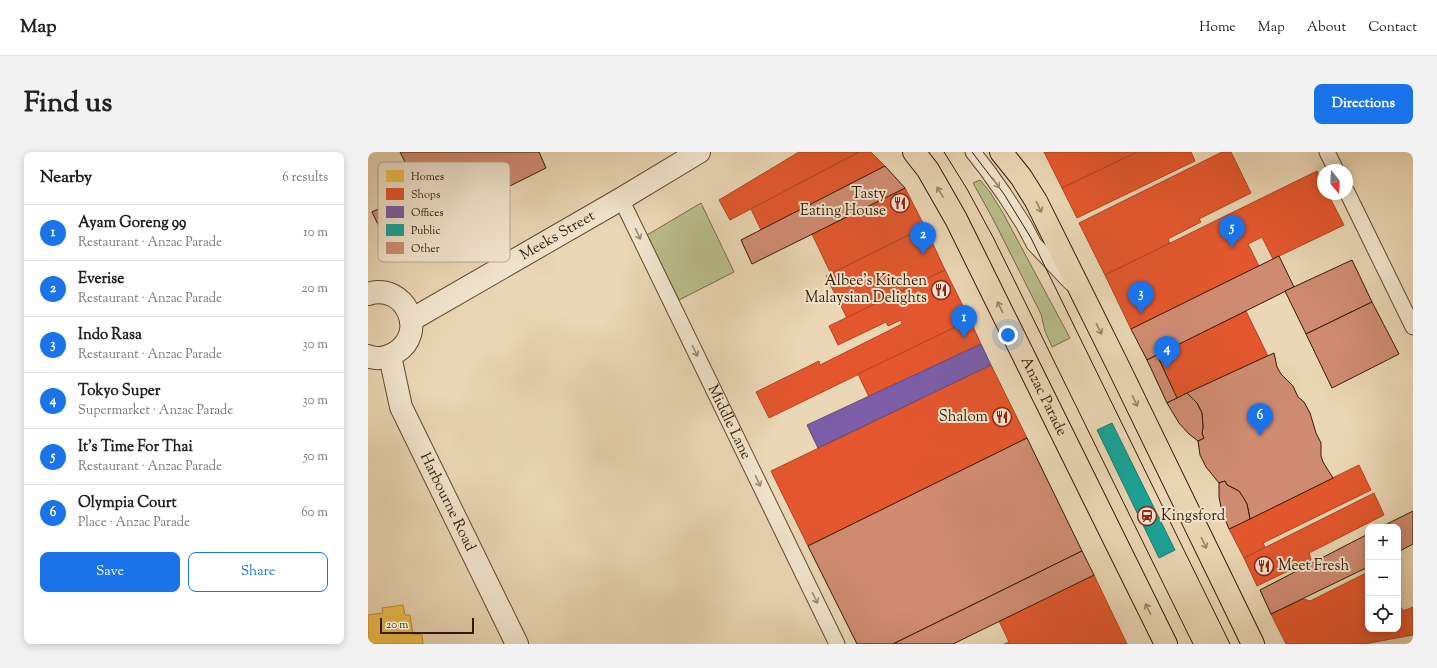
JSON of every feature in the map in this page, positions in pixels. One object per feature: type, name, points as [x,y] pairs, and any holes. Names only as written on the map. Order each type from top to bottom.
[{"type":"main road","name":"Anzac Parade","points":[[914,152],[928,170],[956,219],[1166,644]]},
{"type":"main road","points":[[1001,152],[1021,177],[1036,200],[1254,644]]},
{"type":"street","name":"Meeks Street","points":[[411,320],[621,199],[699,152]]},
{"type":"street","points":[[368,294],[375,292],[388,294],[399,299],[406,306],[411,320],[411,331],[408,341],[400,350],[390,356],[379,359],[368,356]]},
{"type":"street","name":"Harbourne Road","points":[[390,356],[401,407],[517,644]]},
{"type":"lane","points":[[973,152],[988,170],[1008,200],[1034,244],[1082,294]]},
{"type":"lane","points":[[1327,152],[1333,164]]},
{"type":"lane","name":"Middle Lane","points":[[621,199],[837,644]]},
{"type":"lane","points":[[1351,200],[1413,327]]},
{"type":"green space","points":[[980,180],[990,192],[1003,213],[1070,338],[1052,347],[1045,331],[1041,314],[973,183]]},
{"type":"green space","points":[[701,203],[734,272],[679,300],[647,235]]},
{"type":"building: Homes","points":[[403,605],[405,615],[410,615],[413,635],[422,634],[423,644],[368,644],[368,615],[383,613],[382,608]]},
{"type":"building: Shops","points":[[799,152],[859,152],[730,220],[719,200]]},
{"type":"building: Shops","points":[[859,152],[871,152],[885,166],[761,230],[751,209]]},
{"type":"building: Shops","points":[[1044,152],[1137,152],[1062,188]]},
{"type":"building: Shops","points":[[1137,152],[1191,152],[1195,161],[1077,218],[1062,188]]},
{"type":"building: Shops","points":[[1222,152],[1231,152],[1251,193],[1199,219],[1201,222],[1168,239],[1170,243],[1105,275],[1079,223]]},
{"type":"building: Shops","points":[[1317,171],[1317,200],[1331,200],[1344,225],[1273,259],[1262,237],[1248,244],[1259,266],[1131,329],[1105,275]]},
{"type":"building: Shops","points":[[905,188],[925,227],[831,274],[812,234]]},
{"type":"building: Shops","points":[[925,227],[945,270],[847,318],[826,276]]},
{"type":"building: Shops","points":[[945,270],[970,320],[769,418],[756,392],[819,361],[820,365],[902,324],[901,320],[888,326],[886,322],[838,345],[829,326]]},
{"type":"building: Shops","points":[[1246,311],[1268,356],[1177,398],[1157,355]]},
{"type":"building: Shops","points":[[970,320],[981,344],[869,397],[858,374]]},
{"type":"building: Shops","points":[[991,365],[1027,438],[808,546],[771,471]]},
{"type":"building: Shops","points":[[1359,465],[1371,490],[1263,543],[1265,547],[1244,558],[1229,529]]},
{"type":"building: Shops","points":[[1374,493],[1384,515],[1309,553],[1311,560],[1257,586],[1244,558]]},
{"type":"building: Shops","points":[[1365,574],[1365,632],[1401,632],[1401,607],[1403,611],[1413,607],[1413,635],[1364,644],[1286,644],[1271,614],[1304,599],[1310,601]]},
{"type":"building: Shops","points":[[1094,575],[1127,644],[1004,644],[1009,642],[999,621]]},
{"type":"building: Offices","points":[[981,344],[991,365],[818,448],[807,425]]},
{"type":"building: Public","points":[[1112,423],[1175,550],[1159,558],[1097,430]]},
{"type":"building: Other","points":[[400,152],[539,152],[546,168],[510,186],[510,162],[405,162]]},
{"type":"building: Other","points":[[885,166],[905,188],[752,264],[741,240]]},
{"type":"building: Other","points":[[378,209],[378,224],[372,212]]},
{"type":"building: Other","points":[[1279,256],[1294,287],[1147,360],[1131,329]]},
{"type":"building: Other","points":[[1352,260],[1372,302],[1306,334],[1285,291]]},
{"type":"building: Other","points":[[1372,302],[1399,354],[1332,388],[1306,334]]},
{"type":"building: Other","points":[[1274,353],[1277,367],[1281,374],[1293,386],[1298,397],[1304,402],[1310,413],[1316,433],[1321,443],[1321,456],[1323,462],[1333,478],[1250,519],[1247,504],[1239,491],[1227,485],[1225,481],[1219,483],[1206,467],[1200,455],[1198,441],[1204,438],[1202,434],[1202,413],[1197,403],[1187,393]]},
{"type":"building: Other","points":[[1157,355],[1177,398],[1167,403],[1147,360]]},
{"type":"building: Other","points":[[1187,393],[1197,403],[1202,413],[1202,434],[1204,438],[1198,441],[1179,423],[1167,403]]},
{"type":"building: Other","points":[[1027,438],[1082,551],[893,644],[857,644],[808,546]]},
{"type":"building: Other","points":[[1225,481],[1227,485],[1239,491],[1243,497],[1247,504],[1250,519],[1229,529],[1222,512],[1219,497],[1219,483]]},
{"type":"building: Other","points":[[1413,511],[1413,544],[1401,550],[1401,524],[1387,524]]},
{"type":"building: Other","points":[[1365,536],[1365,568],[1271,614],[1260,590]]},
{"type":"building: Other","points":[[1082,551],[1094,575],[953,644],[893,644]]},
{"type":"tram line","points":[[944,152],[967,189],[994,239],[1193,644]]},
{"type":"tram line","points":[[972,152],[1004,194],[1031,238],[1230,644]]},
{"type":"place","name":"Tasty Eating House","points":[[900,203]]},
{"type":"place","name":"It's Time For Thai","points":[[1232,248]]},
{"type":"place","name":"Everise","points":[[923,255]]},
{"type":"place","name":"Albee's Kitchen Malaysian Delights","points":[[941,290]]},
{"type":"place","name":"Indo Rasa","points":[[1141,314]]},
{"type":"place","name":"Ayam Goreng 99","points":[[964,338]]},
{"type":"place","name":"Tokyo Super","points":[[1167,369]]},
{"type":"place","name":"Shalom","points":[[1002,417]]},
{"type":"place","name":"Olympia Court","points":[[1260,436]]},
{"type":"place","name":"Kingsford","points":[[1147,516]]},
{"type":"place","name":"Meet Fresh","points":[[1264,566]]}]
